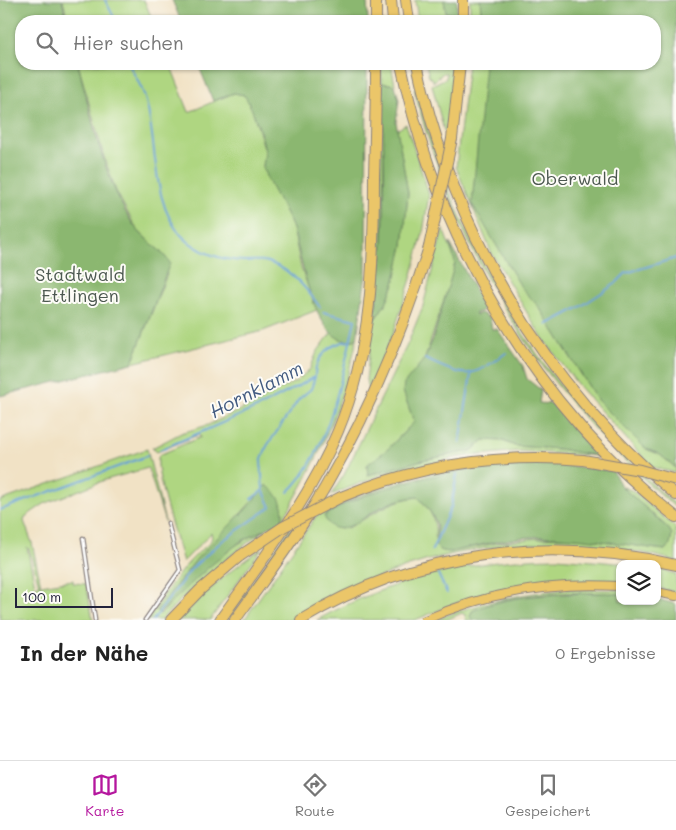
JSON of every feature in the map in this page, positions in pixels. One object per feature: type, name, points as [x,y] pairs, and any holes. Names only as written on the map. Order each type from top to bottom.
[{"type":"highway","points":[[376,0],[376,15]]},
{"type":"highway","points":[[391,0],[393,15]]},
{"type":"highway","points":[[406,0],[409,15]]},
{"type":"highway","points":[[463,0],[463,15]]},
{"type":"highway","points":[[220,620],[305,497],[338,431],[358,372],[367,324],[374,257],[376,70]]},
{"type":"highway","points":[[402,70],[417,128],[440,194],[462,246],[492,303],[545,382],[586,431],[628,475],[676,517]]},
{"type":"highway","points":[[418,70],[430,116],[451,182],[471,228],[506,294],[564,382],[632,457],[676,495]]},
{"type":"highway","points":[[235,620],[306,520],[358,430],[393,353],[429,248],[452,139],[459,70]]},
{"type":"highway","points":[[171,620],[200,590],[240,556],[283,527],[341,497],[397,477],[456,464],[519,458],[583,460],[640,470],[676,480]]},
{"type":"highway","points":[[301,620],[330,603],[382,580],[434,564],[478,555],[529,550],[579,550],[628,555],[676,565]]},
{"type":"main road","points":[[425,620],[474,601],[526,590],[575,585],[616,586]]},
{"type":"main road","points":[[661,593],[676,596]]},
{"type":"lane","points":[[145,620],[180,570],[168,523]]},
{"type":"lane","points":[[83,538],[95,620]]},
{"type":"green space","name":"Stadtwald Ettlingen","points":[[0,0],[62,0],[66,15],[15,15],[15,70],[80,70],[98,142],[111,181],[133,225],[170,263],[132,363],[0,396]]},
{"type":"green space","points":[[63,0],[144,0],[150,15],[67,15]]},
{"type":"green space","points":[[172,0],[367,0],[368,15],[178,15]]},
{"type":"green space","points":[[415,0],[444,0],[446,13],[457,14],[457,15],[417,15]]},
{"type":"green space","points":[[444,0],[457,0],[457,14],[446,13]]},
{"type":"green space","points":[[470,0],[480,0],[481,15],[470,15]]},
{"type":"green space","name":"Oberwald","points":[[480,0],[676,0],[676,468],[659,454],[646,449],[598,401],[539,307],[521,287],[472,204],[484,70],[661,70],[661,15],[481,15]]},
{"type":"green space","points":[[80,70],[172,70],[189,112],[234,93],[244,95],[250,102],[265,151],[263,167],[293,228],[301,268],[317,310],[263,331],[132,363],[167,274],[161,253],[137,230],[116,191],[104,157]]},
{"type":"green space","points":[[200,70],[367,70],[366,274],[357,339],[343,340],[330,332],[320,318],[312,299],[293,229],[265,174],[263,167],[264,146],[257,122],[244,95],[234,93],[213,101]]},
{"type":"green space","points":[[381,70],[392,70],[395,85],[382,83]]},
{"type":"green space","points":[[427,70],[454,70],[452,99],[450,99],[446,131],[444,131],[432,85],[446,78],[447,73],[443,73],[433,82],[433,79],[429,77]]},
{"type":"green space","points":[[467,70],[486,70],[472,204],[499,247],[509,267],[539,307],[598,401],[646,449],[659,454],[676,468],[676,473],[652,467],[581,389],[541,336],[492,254],[456,167]]},
{"type":"green space","points":[[382,83],[395,85],[399,100],[396,122],[408,193],[403,246],[394,284],[386,303],[373,322],[378,292],[383,232]]},
{"type":"green space","points":[[414,89],[416,89],[435,151],[457,210],[483,265],[513,318],[547,368],[585,415],[628,461],[676,505],[676,508],[628,464],[584,418],[546,370],[511,320],[481,267],[455,211],[433,152]]},
{"type":"green space","points":[[382,105],[384,140],[382,273],[375,310],[379,260]]},
{"type":"green space","points":[[406,124],[429,194],[423,233],[410,282],[393,334],[368,390],[366,380],[373,322],[386,303],[394,284],[403,246],[408,193],[397,130]]},
{"type":"green space","points":[[443,229],[456,263],[425,358],[403,391],[414,422],[388,449],[367,465],[368,475],[423,460],[471,451],[484,440],[503,441],[515,446],[559,449],[598,456],[519,451],[458,457],[383,474],[331,495],[344,475],[408,343],[423,306]]},
{"type":"green space","points":[[450,243],[484,307],[482,311],[475,313],[476,315],[481,313],[490,318],[492,329],[497,329],[500,333],[523,366],[527,379],[541,390],[539,403],[552,404],[598,456],[559,449],[515,446],[503,441],[484,440],[471,451],[423,460],[368,475],[367,465],[388,449],[414,422],[403,391],[404,384],[425,358],[433,339],[455,263]]},
{"type":"green space","points":[[332,332],[347,340],[357,339],[351,364],[336,411],[318,455],[282,521],[283,512],[265,487],[180,580],[156,611],[159,614],[162,613],[197,576],[223,555],[237,545],[266,530],[211,572],[161,620],[147,620],[177,577],[199,551],[208,545],[212,536],[211,533],[183,562],[166,506],[159,474],[159,455],[201,437],[198,435],[157,452],[152,448],[181,433],[208,425],[297,381],[310,369],[317,352]]},
{"type":"green space","points":[[147,449],[165,522],[148,468],[105,480],[44,504],[25,517],[24,521],[32,543],[41,585],[73,580],[73,583],[86,584],[93,620],[0,620],[0,501]],"holes":[[[27,547],[39,585],[35,586]]]},
{"type":"green space","points":[[546,463],[613,471],[621,486],[669,529],[672,534],[670,544],[665,550],[574,538],[537,537],[519,538],[451,552],[443,551],[436,546],[437,528],[435,520],[418,497],[403,499],[389,504],[358,522],[343,528],[336,528],[329,524],[324,516],[345,504],[371,493],[432,476],[493,466]]},
{"type":"green space","points":[[494,465],[385,489],[343,504],[324,515],[348,528],[398,501],[418,497],[432,516],[435,527],[435,539],[443,551],[451,552],[518,540],[568,537],[595,539],[665,550],[671,540],[669,529],[621,486],[633,491],[676,528],[676,561],[606,547],[570,544],[533,544],[497,547],[461,552],[392,572],[334,596],[293,620],[244,620],[317,515],[358,496],[389,485],[439,472]]},
{"type":"green space","points":[[266,485],[280,500],[283,509],[282,521],[240,542],[209,567],[159,614],[156,611],[198,557],[245,510]]},
{"type":"green space","points":[[294,528],[228,620],[226,620],[289,530]]},
{"type":"green space","points":[[262,548],[210,620],[178,620],[239,564]]},
{"type":"green space","points":[[557,558],[616,563],[616,583],[555,582],[504,590],[459,602],[415,620],[317,620],[374,593],[433,574],[463,567],[525,559]]},
{"type":"green space","points":[[661,570],[676,574],[676,592],[661,589]]},
{"type":"green space","points":[[569,589],[616,590],[616,594],[564,593],[507,599],[472,611],[470,617],[473,620],[466,620],[465,615],[462,613],[446,620],[435,620],[501,599]]},
{"type":"green space","points":[[554,594],[616,594],[616,605],[661,605],[661,600],[676,604],[676,620],[473,620],[470,617],[472,611],[488,605],[520,598]]},
{"type":"waterway","points":[[105,0],[113,15]]},
{"type":"waterway","points":[[132,70],[145,98],[149,114],[156,170],[165,206],[172,222],[182,236],[195,247],[218,257],[244,261],[265,261],[281,267],[299,282],[320,307]]},
{"type":"waterway","points":[[546,325],[580,307],[615,284],[626,273],[676,258]]},
{"type":"waterway","points":[[288,492],[302,476],[314,457],[324,435],[339,388],[355,320],[323,312]]},
{"type":"waterway","name":"Hornklamm","points":[[160,450],[261,406],[315,377],[315,370],[325,352],[337,344],[350,341]]},
{"type":"waterway","points":[[425,359],[450,370],[467,373],[483,368],[506,353]]},
{"type":"waterway","points":[[460,443],[471,374]]},
{"type":"waterway","points":[[251,499],[263,490],[261,461],[267,446],[299,399],[311,389],[315,377]]},
{"type":"waterway","name":"Hornklamm","points":[[0,510],[147,456]]},
{"type":"waterway","points":[[432,550],[451,507],[457,474]]},
{"type":"waterway","points":[[153,620],[192,568],[222,541],[271,507],[263,490]]},
{"type":"waterway","points":[[438,574],[447,593]]}]
